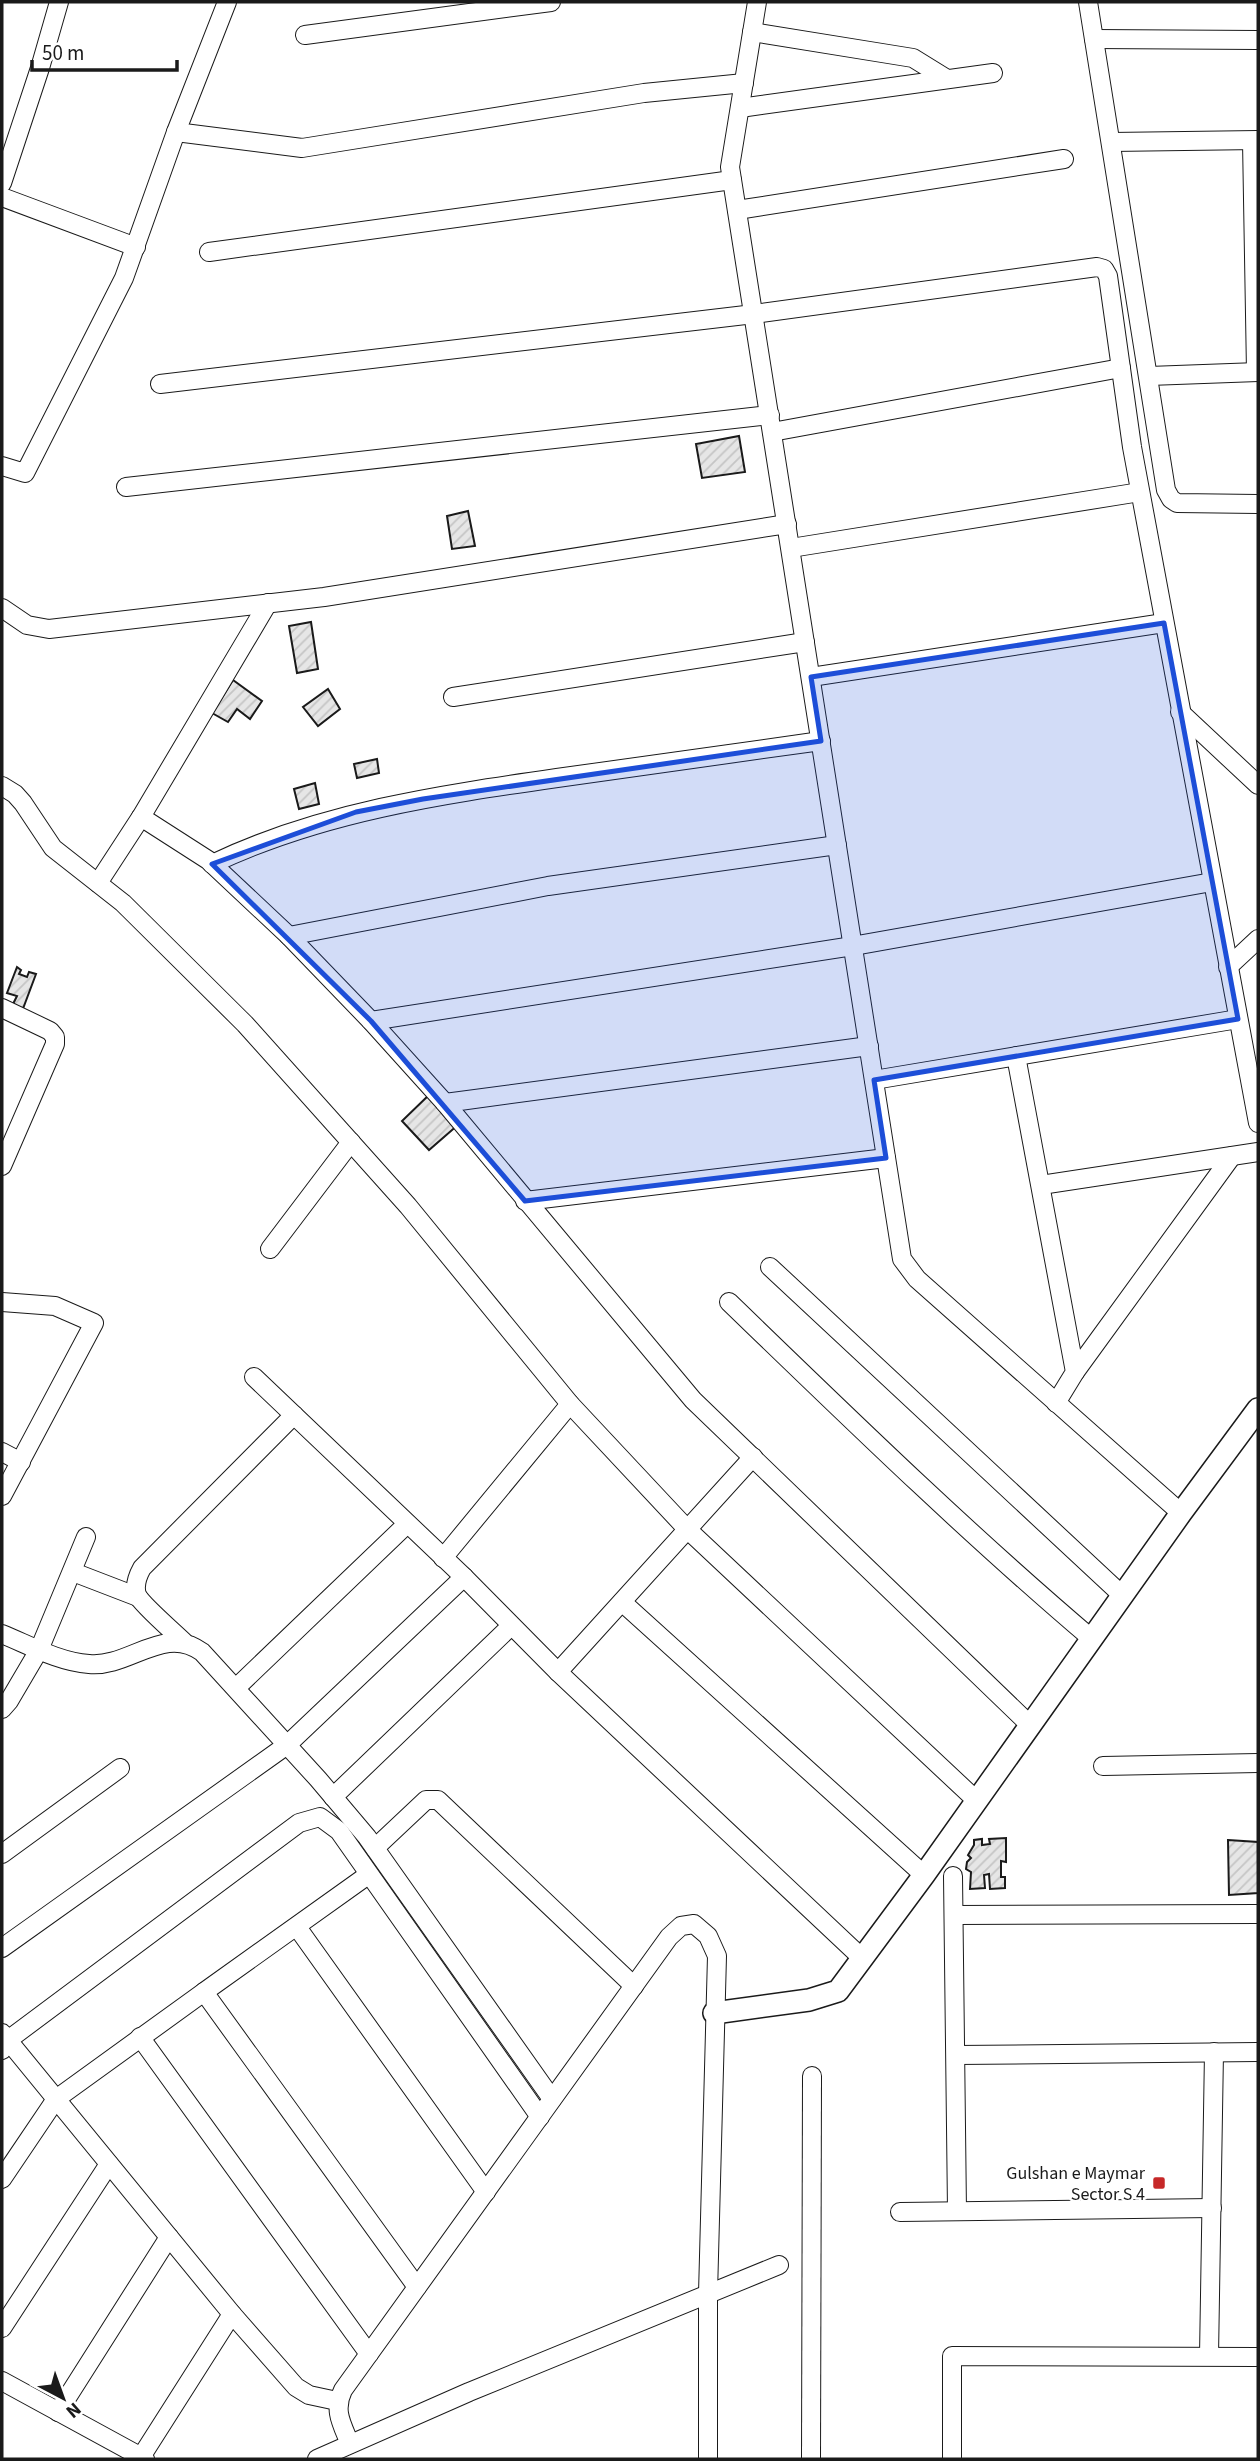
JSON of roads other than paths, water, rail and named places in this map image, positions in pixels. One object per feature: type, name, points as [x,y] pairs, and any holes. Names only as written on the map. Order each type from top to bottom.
[{"type":"street","points":[[2,183],[59,2]]},
{"type":"street","points":[[2,466],[25,472],[124,278],[227,2]]},
{"type":"street","points":[[305,35],[551,2]]},
{"type":"street","points":[[757,2],[730,167],[902,1259],[917,1279],[1181,1513]]},
{"type":"street","points":[[1088,2],[1166,489],[1171,499],[1177,503],[1258,504]]},
{"type":"street","points":[[752,32],[913,58],[947,79]]},
{"type":"street","points":[[1094,38],[1258,40]]},
{"type":"street","points":[[740,108],[993,73]]},
{"type":"street","points":[[177,132],[302,148],[645,93],[744,83]]},
{"type":"street","points":[[1111,142],[1255,141],[1257,372],[1149,376]]},
{"type":"street","points":[[737,211],[1063,159]]},
{"type":"street","points":[[209,252],[732,180]]},
{"type":"street","points":[[2,197],[136,247]]},
{"type":"street","points":[[160,384],[754,314],[1097,267],[1104,269],[1108,276],[1140,492],[1258,1124]]},
{"type":"street","points":[[127,487],[771,423],[1121,368]]},
{"type":"street","points":[[790,548],[1140,492]]},
{"type":"street","points":[[2,608],[27,625],[49,629],[268,603],[787,524]]},
{"type":"street","points":[[98,883],[141,817],[268,603]]},
{"type":"street","points":[[811,677],[1164,623]]},
{"type":"street","points":[[453,697],[805,642]]},
{"type":"street","points":[[1180,712],[1258,785]]},
{"type":"street","points":[[212,864],[244,849],[356,812],[423,799],[821,741]]},
{"type":"street","points":[[2,786],[23,803],[53,848],[123,903],[245,1024],[408,1206],[570,1404],[687,1530],[977,1801]]},
{"type":"street","points":[[141,817],[212,864],[289,936],[371,1021],[444,1103],[693,1400],[1031,1726]]},
{"type":"street","points":[[289,936],[548,886],[837,845]]},
{"type":"street","points":[[371,1021],[853,946],[1212,882]]},
{"type":"street","points":[[1228,967],[1258,939]]},
{"type":"street","points":[[2,1008],[50,1031],[55,1037],[55,1044],[2,1166]]},
{"type":"street","points":[[874,1080],[1238,1019]]},
{"type":"street","points":[[444,1103],[869,1046]]},
{"type":"street","points":[[1016,1056],[1075,1372]]},
{"type":"street","points":[[270,1249],[351,1142]]},
{"type":"street","points":[[1041,1185],[1258,1152]]},
{"type":"street","points":[[1056,1403],[1075,1372],[1232,1156]]},
{"type":"street","points":[[525,1201],[887,1158]]},
{"type":"street","points":[[771,1267],[1123,1596]]},
{"type":"street","points":[[729,1301],[914,1481],[1007,1567],[1092,1639]]},
{"type":"street","points":[[2,1302],[55,1306],[94,1324],[2,1496]]},
{"type":"street","points":[[254,1377],[464,1577],[558,1672],[863,1959]]},
{"type":"street","points":[[443,1558],[570,1404]]},
{"type":"street","points":[[714,2013],[809,2000],[838,1991],[1258,1409]]},
{"type":"street","points":[[138,1597],[136,1583],[142,1568],[294,1415]]},
{"type":"street","points":[[2,1452],[21,1462]]},
{"type":"street","points":[[558,1672],[753,1457]]},
{"type":"street","points":[[237,1687],[407,1524]]},
{"type":"street","points":[[2,1709],[39,1650],[74,1572],[86,1537]]},
{"type":"street","points":[[74,1572],[138,1597],[186,1643],[202,1652],[237,1687],[375,1848],[552,2099]]},
{"type":"street","points":[[2,1948],[287,1745],[464,1577]]},
{"type":"street","points":[[622,1602],[924,1875]]},
{"type":"street","points":[[333,1797],[511,1626]]},
{"type":"street","points":[[2,1634],[72,1661],[107,1664],[156,1644],[172,1641],[186,1643]]},
{"type":"street","points":[[1103,1766],[1258,1763]]},
{"type":"street","points":[[2,1854],[120,1768]]},
{"type":"street","points":[[375,1848],[426,1800],[438,1800],[634,1986]]},
{"type":"street","points":[[337,2401],[309,2395],[296,2387],[232,2314],[56,2099],[4,2041],[299,1823],[320,1817],[339,1830],[540,2117]]},
{"type":"street","points":[[2,2179],[56,2099],[139,2037],[369,1875]]},
{"type":"street","points":[[953,1876],[956,1915],[957,2211]]},
{"type":"street","points":[[956,1915],[1258,1914]]},
{"type":"street","points":[[349,2444],[337,2410],[337,2401],[669,1937],[681,1926],[694,1924],[708,1936],[716,1956],[708,2294],[708,2459]]},
{"type":"street","points":[[297,1927],[486,2192]]},
{"type":"street","points":[[204,1992],[417,2287]]},
{"type":"street","points":[[139,2037],[369,2354]]},
{"type":"street","points":[[1209,2356],[1214,2052]]},
{"type":"street","points":[[956,2055],[1258,2052]]},
{"type":"street","points":[[811,2459],[812,2076]]},
{"type":"street","points":[[2,2328],[109,2164]]},
{"type":"street","points":[[900,2212],[1212,2208]]},
{"type":"street","points":[[58,2412],[169,2236]]},
{"type":"street","points":[[317,2459],[469,2392],[779,2265]]},
{"type":"street","points":[[2,2381],[143,2458],[232,2314]]},
{"type":"street","points":[[953,2459],[952,2356],[1258,2357]]},
{"type":"place","name":"Gulshan e Maymar Sector S 4","points":[[1159,2183]]}]
